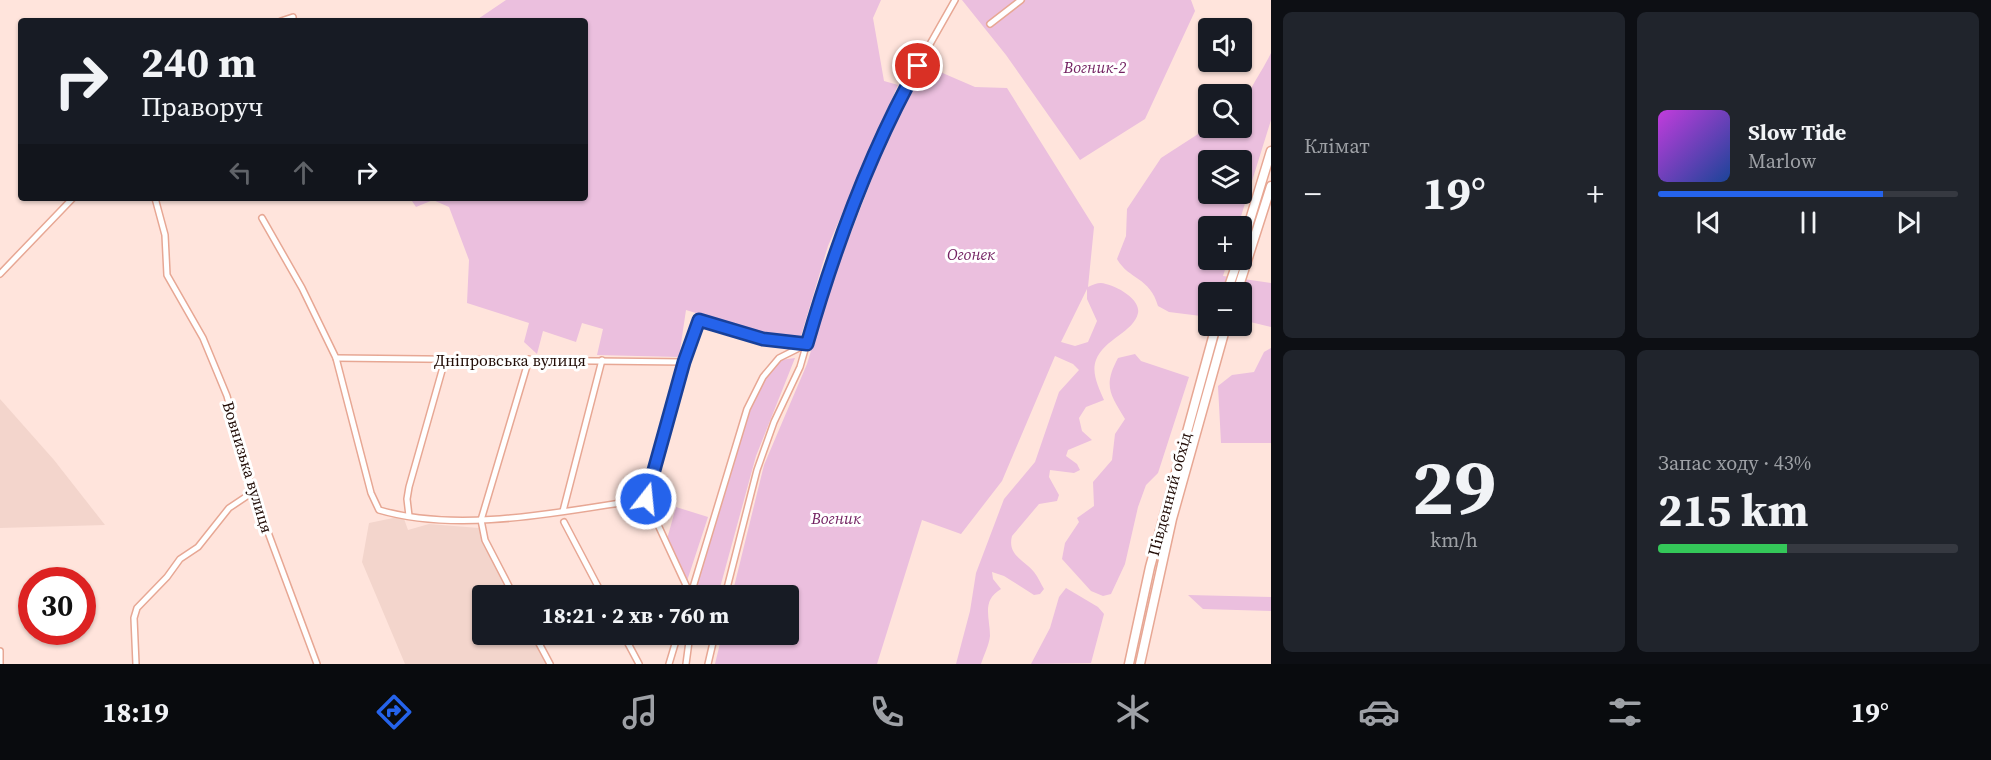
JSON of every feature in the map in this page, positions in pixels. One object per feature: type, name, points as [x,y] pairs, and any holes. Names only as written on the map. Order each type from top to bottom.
[{"type":"main road","points":[[1251,216],[1271,151]]},
{"type":"main road","points":[[1240,282],[1271,186]]},
{"type":"main road","name":"Південний обхід","points":[[1129,664],[1152,557],[1213,336]]},
{"type":"main road","name":"Південний обхід","points":[[1140,664],[1172,519],[1223,336]]},
{"type":"street","points":[[728,585],[757,470],[774,422],[800,367],[823,287],[883,135],[908,83],[955,0]]},
{"type":"street","points":[[990,24],[1021,0]]},
{"type":"street","points":[[0,274],[70,201]]},
{"type":"street","name":"Вовнизька вулиця","points":[[156,201],[165,235],[167,275],[203,338],[227,396],[253,492],[317,664]]},
{"type":"street","points":[[262,218],[302,288],[336,358],[371,493],[379,510],[410,516],[481,520],[646,499]]},
{"type":"street","points":[[686,585],[646,499],[684,362],[699,320],[763,339],[807,344]]},
{"type":"street","points":[[694,585],[747,409],[763,377],[779,358],[807,344]]},
{"type":"street","name":"Дніпровська вулиця","points":[[336,358],[684,362]]},
{"type":"street","points":[[508,585],[485,540],[481,520],[529,359]]},
{"type":"street","points":[[410,516],[407,499],[409,487],[445,360]]},
{"type":"street","points":[[563,511],[602,360]]},
{"type":"street","points":[[136,664],[134,618],[137,608],[167,577],[180,559],[198,547],[229,508],[253,492]]},
{"type":"street","points":[[564,522],[597,585]]},
{"type":"street","points":[[540,645],[550,664]]},
{"type":"street","points":[[630,645],[639,664]]},
{"type":"street","points":[[669,664],[675,645]]},
{"type":"street","points":[[686,664],[689,645]]},
{"type":"street","points":[[708,664],[712,645]]},
{"type":"street","points":[[0,651],[0,664]]},
{"type":"shaded area","points":[[0,399],[54,460],[105,525],[0,528]]},
{"type":"shaded area","points":[[403,516],[408,530],[429,524],[479,528],[509,585],[472,585],[472,645],[540,645],[550,664],[405,664],[362,562],[369,523]]},
{"type":"green space","points":[[506,0],[881,0],[873,18],[884,81],[898,85],[828,246],[800,339],[779,339],[686,310],[679,357],[597,355],[603,329],[582,323],[576,342],[543,331],[537,354],[524,342],[529,323],[467,303],[469,260],[449,207],[435,201],[588,201],[588,18],[479,18]]},
{"type":"green space","name":"Вогник-2","points":[[962,0],[1191,0],[1195,11],[1145,119],[1080,160],[1006,55]]},
{"type":"green space","points":[[1271,53],[1271,120],[1252,181],[1252,150],[1198,150],[1198,204],[1245,204],[1241,216],[1198,216],[1198,270],[1225,270],[1223,276],[1271,283],[1271,327],[1252,322],[1252,282],[1198,282],[1198,316],[1169,312],[1158,306],[1150,289],[1127,271],[1117,259],[1126,236],[1127,209],[1161,158],[1198,134],[1198,138],[1252,138],[1252,86]]},
{"type":"green space","name":"Огонек","points":[[924,65],[975,87],[1007,88],[1094,227],[1088,287],[1101,283],[1112,286],[1131,297],[1138,307],[1135,320],[1105,346],[1096,360],[1095,375],[1104,400],[1086,407],[1079,418],[1082,431],[1092,440],[1068,450],[1066,456],[1077,464],[1080,470],[1074,473],[1050,470],[1049,477],[1059,495],[1057,501],[1039,504],[1012,536],[1011,543],[1014,553],[1034,572],[1044,589],[1040,594],[1034,595],[1004,576],[992,572],[993,579],[1001,589],[989,604],[990,636],[981,664],[956,664],[970,611],[976,573],[1004,499],[1035,462],[1059,392],[1079,370],[1073,364],[1055,356],[1002,481],[961,534],[922,520],[877,664],[715,664],[720,645],[799,645],[799,585],[734,585],[764,465],[807,364],[831,284],[885,145]],"holes":[[[1087,289],[1087,299],[1097,321],[1088,342],[1075,346],[1061,342]]]},
{"type":"green space","points":[[412,201],[431,201],[416,207]]},
{"type":"green space","points":[[1271,348],[1271,443],[1221,443],[1218,386],[1232,375],[1254,372],[1264,352]]},
{"type":"green space","points":[[1135,354],[1141,361],[1189,377],[1158,473],[1146,485],[1138,507],[1125,564],[1111,594],[1103,596],[1091,591],[1062,559],[1065,543],[1079,522],[1077,518],[1094,506],[1093,482],[1112,460],[1115,434],[1125,419],[1110,390],[1113,368],[1118,358]]},
{"type":"green space","points":[[795,358],[756,456],[721,585],[696,585],[749,411],[765,379],[781,360]]},
{"type":"green space","points":[[676,507],[708,517],[687,581],[667,539]]},
{"type":"green space","points":[[1066,588],[1098,607],[1104,614],[1091,663],[1031,664],[1050,628],[1059,597]]},
{"type":"green space","points":[[1188,595],[1271,597],[1271,611],[1203,609]]},
{"type":"route","points":[[646,499],[684,362],[699,320],[708,320],[763,339],[807,344],[823,287],[883,135],[918,66]]},
{"type":"park label","name":"Вогник","points":[[836,518]]}]
